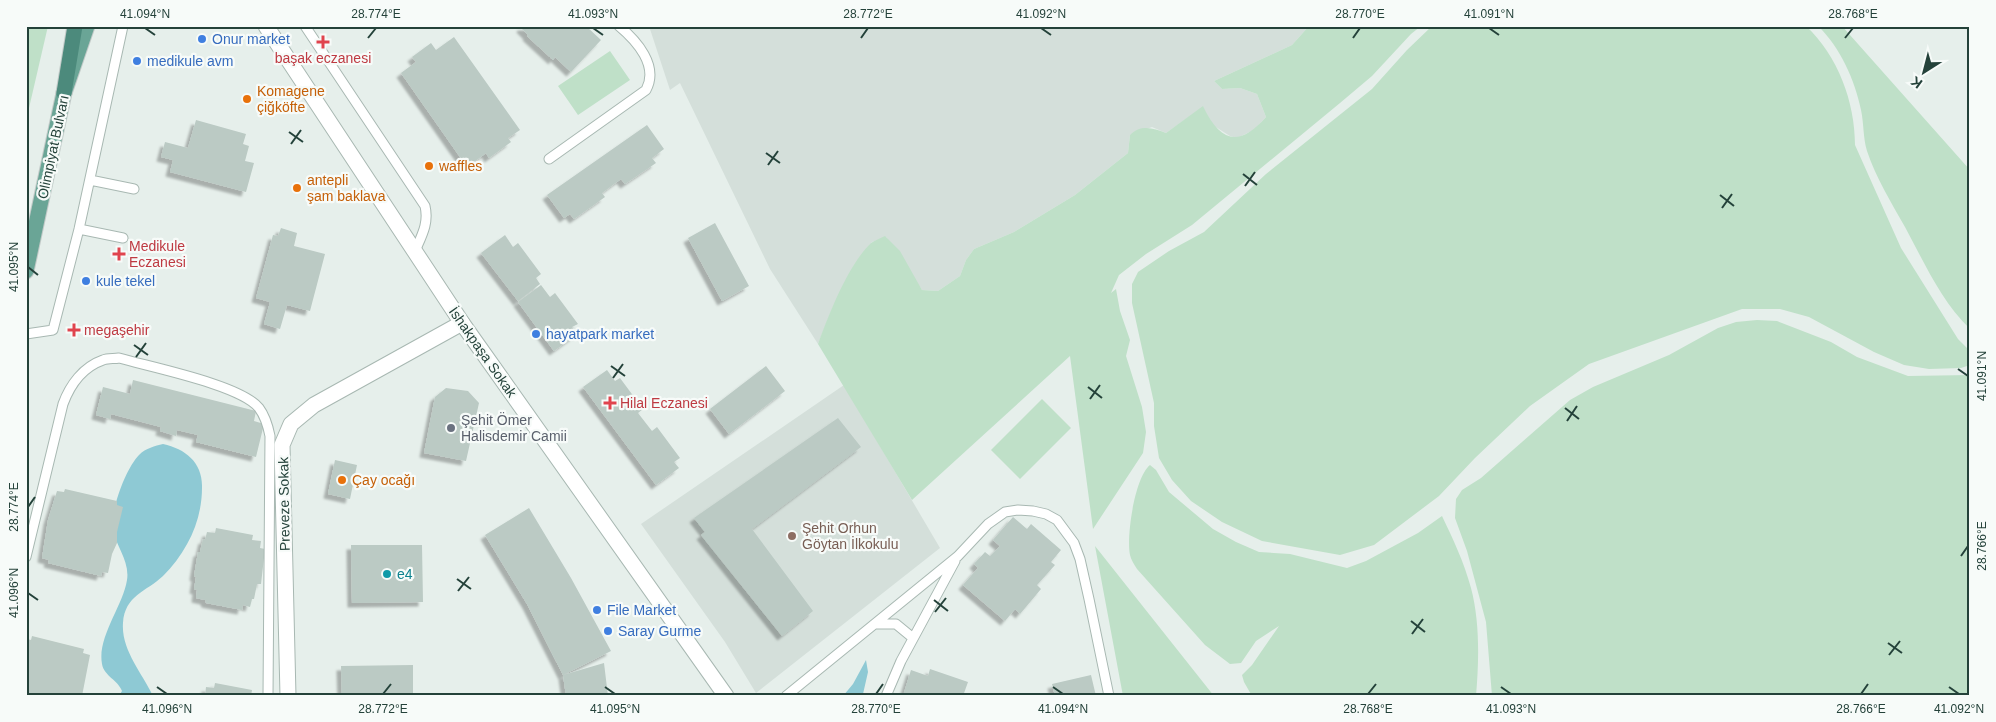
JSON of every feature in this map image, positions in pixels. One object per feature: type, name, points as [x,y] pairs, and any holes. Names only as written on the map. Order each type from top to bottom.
[{"type":"highway","points":[[64,93],[75,26]]},
{"type":"main road","name":"Olimpiyat Bulvarı","points":[[26,271],[64,93],[87,26]]},
{"type":"street","name":"İshakpaşa Sokak","points":[[266,26],[462,323],[726,696]]},
{"type":"street","name":"Preveze Sokak","points":[[288,696],[282,444],[291,424],[314,405],[462,323]]},
{"type":"lane","points":[[26,334],[53,330],[79,229],[124,26]]},
{"type":"lane","points":[[305,26],[425,206],[428,217],[425,230],[414,251]]},
{"type":"lane","points":[[549,159],[646,90],[651,80],[649,65],[638,43],[620,26]]},
{"type":"lane","points":[[90,180],[134,189]]},
{"type":"lane","points":[[79,229],[123,238]]},
{"type":"lane","points":[[26,556],[63,404],[69,388],[84,371],[103,360],[119,358],[224,387],[241,394],[258,407],[266,421],[270,436],[268,696]]},
{"type":"lane","points":[[786,696],[958,556],[988,524],[1005,512],[1033,511],[1046,514],[1056,520],[1074,543],[1080,559],[1109,696]]},
{"type":"lane","points":[[886,696],[900,661],[958,556]]},
{"type":"lane","points":[[875,624],[896,624],[913,638]]},
{"type":"shaded area","points":[[649,26],[1309,26],[1292,45],[1214,81],[1222,89],[1240,88],[1257,94],[1266,117],[1254,130],[1237,138],[1230,136],[1211,124],[1203,107],[1166,133],[1152,127],[1130,135],[1128,153],[1075,195],[1014,232],[974,249],[966,260],[960,276],[938,291],[922,290],[886,237],[872,242],[854,266],[832,309],[818,344],[770,269],[680,83],[670,90]]},
{"type":"shaded area","name":"Şehit Orhun Göytan İlkokulu","points":[[844,385],[940,548],[756,693],[725,642],[641,524]]},
{"type":"green space","points":[[26,26],[48,26],[26,121]]},
{"type":"green space","points":[[1309,26],[1421,26],[1411,34],[1372,76],[1340,103],[1192,225],[1146,254],[1119,275],[1111,293],[1116,289],[1120,311],[1130,340],[1126,356],[1142,407],[1146,432],[1143,453],[1093,529],[1070,356],[912,500],[818,344],[840,290],[863,252],[871,243],[885,236],[900,251],[922,290],[938,291],[960,276],[966,260],[974,249],[1014,232],[1075,195],[1128,153],[1130,135],[1138,129],[1152,129],[1166,133],[1203,106],[1216,127],[1231,137],[1239,137],[1256,127],[1266,117],[1257,94],[1240,88],[1222,89],[1214,81],[1292,45]]},
{"type":"green space","points":[[1432,26],[1806,26],[1836,65],[1852,112],[1855,145],[1901,248],[1958,339],[1970,351],[1970,365],[1961,368],[1929,369],[1904,365],[1874,352],[1809,317],[1780,309],[1742,309],[1589,364],[1530,406],[1475,458],[1439,496],[1374,545],[1340,555],[1262,541],[1222,522],[1191,501],[1172,480],[1159,458],[1154,426],[1154,403],[1132,303],[1132,284],[1138,272],[1169,251],[1204,232],[1266,174],[1372,89],[1407,50]]},
{"type":"green space","points":[[1818,26],[1842,26],[1970,170],[1970,329],[1950,306],[1934,281],[1879,180],[1867,151],[1861,110],[1851,76],[1840,54]]},
{"type":"green space","points":[[610,51],[630,80],[578,115],[558,86]]},
{"type":"green space","points":[[1777,321],[1831,342],[1857,357],[1908,376],[1970,375],[1970,696],[1492,696],[1486,622],[1467,551],[1455,518],[1456,499],[1462,490],[1481,478],[1570,400],[1593,387],[1669,355],[1718,328],[1736,322]]},
{"type":"green space","points":[[1042,399],[1071,428],[1020,479],[991,450]]},
{"type":"green space","points":[[1150,465],[1156,470],[1169,492],[1213,529],[1236,542],[1259,552],[1290,554],[1347,568],[1366,561],[1418,533],[1442,516],[1462,560],[1474,601],[1478,642],[1476,696],[1252,696],[1242,675],[1252,665],[1279,626],[1256,641],[1241,663],[1230,664],[1205,645],[1137,569],[1131,559],[1129,535],[1133,507],[1140,481]]},
{"type":"green space","points":[[1095,546],[1214,696],[1123,696]]},
{"type":"water","points":[[163,444],[179,449],[192,458],[200,471],[202,488],[199,512],[192,535],[172,567],[132,600],[125,614],[123,633],[125,643],[153,696],[119,696],[122,691],[103,668],[101,654],[103,643],[125,590],[127,580],[125,560],[113,529],[114,512],[124,479],[134,461],[145,451]]},
{"type":"water","points":[[866,660],[868,672],[863,694],[861,696],[843,696],[853,684]]},
{"type":"building","points":[[522,26],[586,26],[601,40],[571,72],[555,57],[553,60],[527,36],[521,28]]},
{"type":"building","points":[[454,37],[520,130],[508,138],[511,142],[489,158],[486,153],[467,167],[401,73],[416,62],[412,57],[431,43],[436,50]]},
{"type":"building","points":[[196,120],[246,134],[243,144],[249,146],[245,161],[254,163],[246,192],[170,172],[173,160],[161,157],[165,142],[188,148]]},
{"type":"building","points":[[647,125],[664,149],[652,158],[656,163],[625,184],[621,179],[602,193],[605,197],[574,219],[570,214],[564,218],[547,195]]},
{"type":"building","points":[[715,223],[749,286],[722,301],[688,238]]},
{"type":"building","points":[[281,228],[297,233],[294,246],[325,254],[310,311],[287,305],[280,329],[264,324],[270,302],[256,298],[273,235],[278,236]]},
{"type":"building","points":[[505,235],[513,247],[518,243],[541,274],[536,278],[540,284],[518,301],[481,253]]},
{"type":"building","points":[[541,285],[550,297],[555,293],[578,324],[572,327],[577,334],[554,351],[518,302]]},
{"type":"building","points":[[766,366],[785,391],[729,434],[710,409]]},
{"type":"building","points":[[607,370],[615,381],[620,378],[643,409],[638,413],[652,431],[657,427],[680,458],[674,462],[679,468],[656,485],[583,387]]},
{"type":"building","points":[[133,380],[256,411],[254,421],[264,424],[256,457],[196,442],[198,435],[177,430],[176,436],[160,431],[161,427],[111,414],[110,419],[96,415],[103,387],[130,394]]},
{"type":"building","name":"Şehit Ömer Halisdemir Camii","points":[[446,388],[468,391],[479,403],[466,461],[424,453],[435,397]]},
{"type":"building","points":[[838,418],[861,447],[752,529],[813,611],[782,636],[701,535],[705,532],[694,518]]},
{"type":"building","name":"Çay ocağı","points":[[335,460],[357,465],[350,499],[328,494]]},
{"type":"building","points":[[65,489],[117,501],[117,505],[123,507],[117,532],[117,543],[112,554],[108,573],[102,572],[101,576],[48,563],[49,560],[42,558],[48,520],[57,491],[64,492]]},
{"type":"building","points":[[529,508],[571,578],[611,651],[563,675],[527,604],[485,535]]},
{"type":"building","points":[[1013,517],[1027,529],[1031,524],[1061,550],[1051,562],[1055,565],[1037,585],[1041,589],[1020,614],[1015,609],[1005,621],[963,585],[978,568],[974,564],[985,552],[990,556],[1000,546],[993,540]]},
{"type":"building","points":[[216,528],[253,535],[252,540],[261,541],[260,548],[265,549],[261,584],[257,584],[250,607],[243,605],[242,610],[206,603],[205,600],[196,598],[197,590],[194,589],[196,577],[194,576],[198,552],[200,552],[207,532],[215,533]]},
{"type":"building","name":"e4","points":[[351,545],[422,545],[423,602],[352,603]]},
{"type":"building","points":[[32,636],[84,649],[83,653],[90,655],[82,696],[26,696],[26,639],[31,640]]},
{"type":"building","points":[[604,663],[608,696],[566,696],[563,675]]},
{"type":"building","points":[[413,665],[413,696],[342,696],[341,666]]},
{"type":"building","points":[[930,669],[968,682],[963,696],[903,696],[911,670],[928,676]]},
{"type":"building","points":[[1091,675],[1096,696],[1055,696],[1052,684]]},
{"type":"building","points":[[215,683],[252,690],[251,696],[205,696],[206,687],[214,688]]},
{"type":"place","name":"Onur market","points":[[202,39]]},
{"type":"place","name":"başak eczanesi","points":[[323,42]]},
{"type":"place","name":"medikule avm","points":[[137,61]]},
{"type":"place","name":"Komagene çiğköfte","points":[[247,99]]},
{"type":"place","name":"waffles","points":[[429,166]]},
{"type":"place","name":"antepli şam baklava","points":[[297,188]]},
{"type":"place","name":"Medikule Eczanesi","points":[[119,254]]},
{"type":"place","name":"kule tekel","points":[[86,281]]},
{"type":"place","name":"megaşehir","points":[[74,330]]},
{"type":"place","name":"hayatpark market","points":[[536,334]]},
{"type":"place","name":"Hilal Eczanesi","points":[[610,403]]},
{"type":"place","name":"Şehit Ömer Halisdemir Camii","points":[[451,428]]},
{"type":"place","name":"Çay ocağı","points":[[342,480]]},
{"type":"place","name":"Şehit Orhun Göytan İlkokulu","points":[[792,536]]},
{"type":"place","name":"e4","points":[[387,574]]},
{"type":"place","name":"File Market","points":[[597,610]]},
{"type":"place","name":"Saray Gurme","points":[[608,631]]}]
